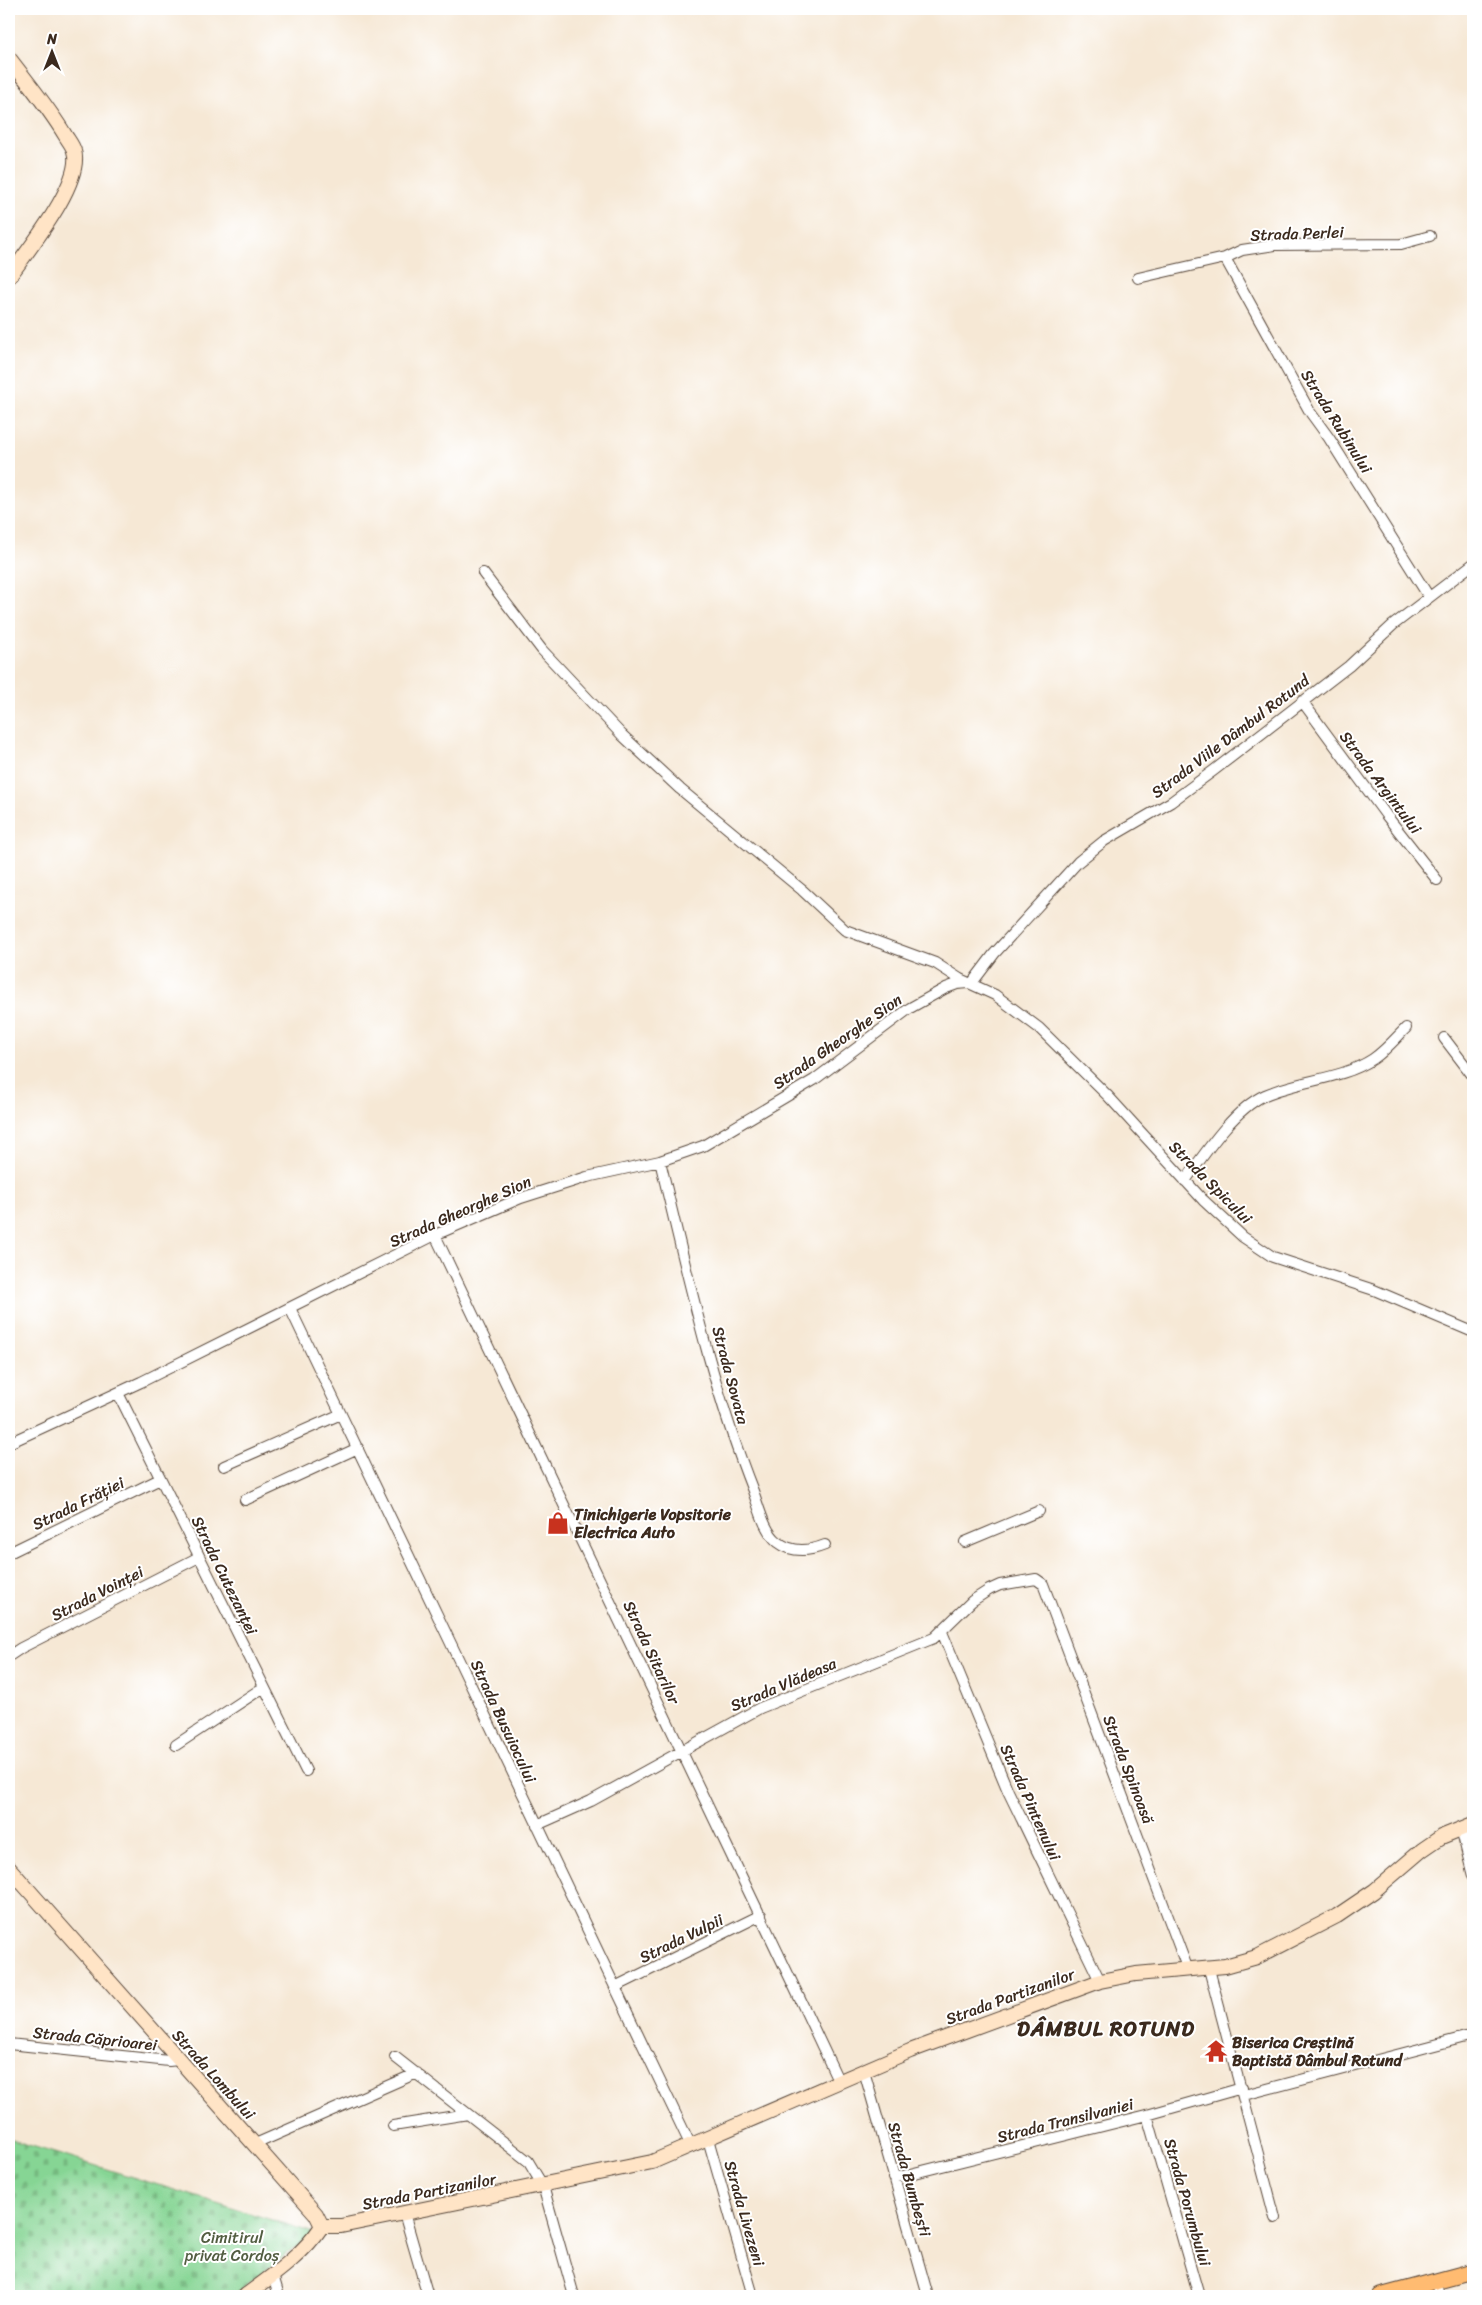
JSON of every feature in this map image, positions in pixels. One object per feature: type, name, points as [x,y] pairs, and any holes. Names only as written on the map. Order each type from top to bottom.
[{"type":"main road","points":[[1380,2296],[1473,2271]]},
{"type":"street","points":[[9,58],[60,127],[74,151],[76,163],[72,178],[59,205],[9,277]]},
{"type":"street","name":"Strada Perlei","points":[[1138,278],[1225,258],[1242,250],[1275,246],[1400,244],[1430,236]]},
{"type":"street","name":"Strada Rubinului","points":[[1225,258],[1310,412],[1329,438],[1429,597]]},
{"type":"street","name":"Strada Viile Dâmbul Rotund","points":[[972,983],[994,954],[1078,862],[1104,841],[1171,802],[1349,666],[1393,625],[1473,564]]},
{"type":"street","name":"Strada Spicului","points":[[483,573],[542,650],[622,735],[680,789],[802,890],[836,923],[856,936],[921,957],[972,983],[995,996],[1040,1028],[1108,1096],[1203,1200],[1243,1237],[1273,1257],[1374,1290],[1473,1332]]},
{"type":"street","name":"Strada Argintului","points":[[1302,701],[1386,815],[1438,880]]},
{"type":"street","name":"Strada Gheorghe Sion","points":[[9,1443],[118,1393],[435,1235],[521,1198],[587,1177],[660,1161],[703,1146],[814,1080],[910,1008],[946,988],[957,984],[972,983]]},
{"type":"street","points":[[1185,1181],[1211,1146],[1253,1102],[1265,1095],[1354,1069],[1374,1059],[1406,1028]]},
{"type":"street","points":[[1444,1038],[1473,1076]]},
{"type":"street","name":"Strada Sovata","points":[[660,1161],[718,1392],[736,1447],[765,1521],[778,1542],[788,1547],[802,1550],[814,1549],[825,1545]]},
{"type":"street","name":"Strada Sitarilor","points":[[435,1235],[636,1652],[681,1751],[761,1915],[839,2082]]},
{"type":"street","name":"Strada Busuiocului","points":[[290,1308],[691,2146]]},
{"type":"street","name":"Strada Cutezanței","points":[[118,1393],[306,1771]]},
{"type":"street","points":[[224,1466],[342,1414]]},
{"type":"street","points":[[245,1500],[358,1448]]},
{"type":"street","name":"Strada Frăției","points":[[9,1553],[160,1479]]},
{"type":"street","points":[[965,1542],[1039,1511]]},
{"type":"street","name":"Strada Voinței","points":[[9,1656],[199,1557]]},
{"type":"street","name":"Strada Vlădeasa","points":[[537,1825],[591,1801],[760,1708],[920,1645],[942,1632],[981,1594],[1000,1585],[1039,1579]]},
{"type":"street","name":"Strada Spinoasă","points":[[1039,1579],[1043,1584],[1188,1970]]},
{"type":"street","name":"Strada Pintenului","points":[[942,1632],[1008,1791],[1100,1981]]},
{"type":"street","points":[[176,1744],[264,1688]]},
{"type":"street","points":[[1467,1826],[1473,1876]]},
{"type":"street","name":"Strada Partizanilor","points":[[322,2226],[341,2226],[404,2212],[544,2186],[652,2162],[910,2051],[1100,1981],[1136,1974],[1209,1969],[1238,1964],[1257,1957],[1337,1916],[1374,1891],[1422,1850],[1467,1826]]},
{"type":"street","name":"Strada Lombului","points":[[9,1868],[316,2214],[322,2226]]},
{"type":"street","name":"Strada Vulpii","points":[[615,1987],[761,1915]]},
{"type":"street","points":[[1209,1969],[1275,2218]]},
{"type":"street","name":"Strada Transilvaniei","points":[[894,2178],[1473,2035]]},
{"type":"street","name":"Strada Căprioarei","points":[[9,2044],[169,2061],[178,2060]]},
{"type":"street","points":[[395,2057],[528,2160],[544,2186],[574,2296]]},
{"type":"street","name":"Strada Bumbești","points":[[864,2071],[928,2296]]},
{"type":"street","points":[[253,2145],[417,2073]]},
{"type":"street","points":[[393,2126],[468,2114]]},
{"type":"street","name":"Strada Porumbului","points":[[1147,2115],[1199,2296]]},
{"type":"street","name":"Strada Livezeni","points":[[708,2139],[753,2296]]},
{"type":"street","points":[[404,2212],[428,2296]]},
{"type":"street","points":[[245,2296],[273,2275],[313,2239],[322,2226]]},
{"type":"street","points":[[273,2275],[279,2296]]},
{"type":"street","points":[[1438,2281],[1440,2296]]},
{"type":"green space","name":"Cimitirul privat Cordoș","points":[[9,2139],[314,2233],[232,2296],[9,2296]]},
{"type":"place","name":"Tinichigerie Vopsitorie Electrica Auto","points":[[558,1523]]},
{"type":"place","name":"Biserica Creștină Baptistă Dâmbul Rotund","points":[[1216,2051]]},
{"type":"district","name":"DÂMBUL ROTUND","points":[[1106,2029]]}]
